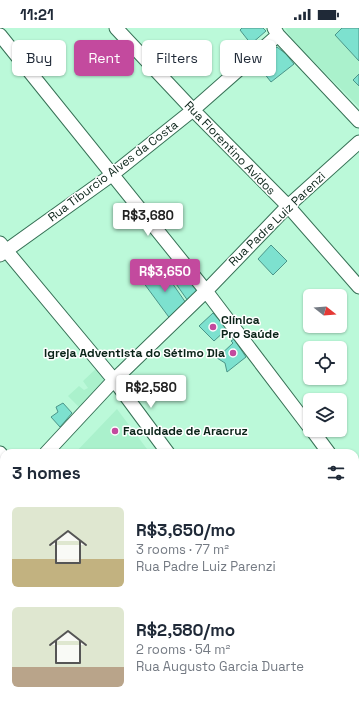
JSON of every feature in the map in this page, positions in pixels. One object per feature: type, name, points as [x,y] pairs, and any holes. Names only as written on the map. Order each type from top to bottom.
[{"type":"street","name":"Rua Florentino Avidos","points":[[116,28],[193,110],[288,206],[359,287]]},
{"type":"street","name":"Rua Tiburcio Alves da Costa","points":[[2,250],[113,174],[193,110],[276,31]]},
{"type":"street","points":[[276,31],[359,121]]},
{"type":"street","points":[[0,35],[206,291],[303,418]]},
{"type":"street","name":"Rua Padre Luiz Parenzi","points":[[50,449],[114,380],[206,291],[288,206],[359,142]]},
{"type":"street","points":[[2,250],[114,380],[165,449]]},
{"type":"street","points":[[317,437],[326,449]]},
{"type":"shaded area","points":[[285,28],[359,28],[359,107],[293,41]]},
{"type":"shaded area","points":[[101,364],[110,380],[82,410],[68,396],[79,386],[84,390],[88,388],[83,381]]},
{"type":"shaded area","name":"Faculdade de Aracruz","points":[[117,409],[147,449],[79,449]]},
{"type":"building","points":[[242,28],[263,28],[266,31],[256,40],[248,40],[240,30]]},
{"type":"building","points":[[342,28],[359,28],[359,61],[335,35]]},
{"type":"building","points":[[276,48],[286,54],[294,64],[271,82],[266,76],[276,76]]},
{"type":"building","points":[[359,74],[359,86],[353,80]]},
{"type":"building","points":[[271,245],[287,261],[273,275],[258,259]]},
{"type":"building","points":[[161,267],[186,303],[171,320],[143,282]]},
{"type":"building","points":[[189,273],[199,287],[188,301],[174,281],[182,274]]},
{"type":"building","name":"Clínica Pro Saúde","points":[[213,313],[227,329],[214,341],[199,326]]},
{"type":"building","name":"Igreja Adventista do Sétimo Dia","points":[[234,339],[246,357],[227,372],[225,363],[217,358],[233,343],[231,341]]},
{"type":"building","points":[[63,403],[72,413],[60,427],[51,417],[58,412],[56,407]]},
{"type":"place","name":"Clínica Pro Saúde","points":[[213,327]]},
{"type":"place","name":"Igreja Adventista do Sétimo Dia","points":[[233,353]]},
{"type":"place","name":"Faculdade de Aracruz","points":[[115,431]]}]
